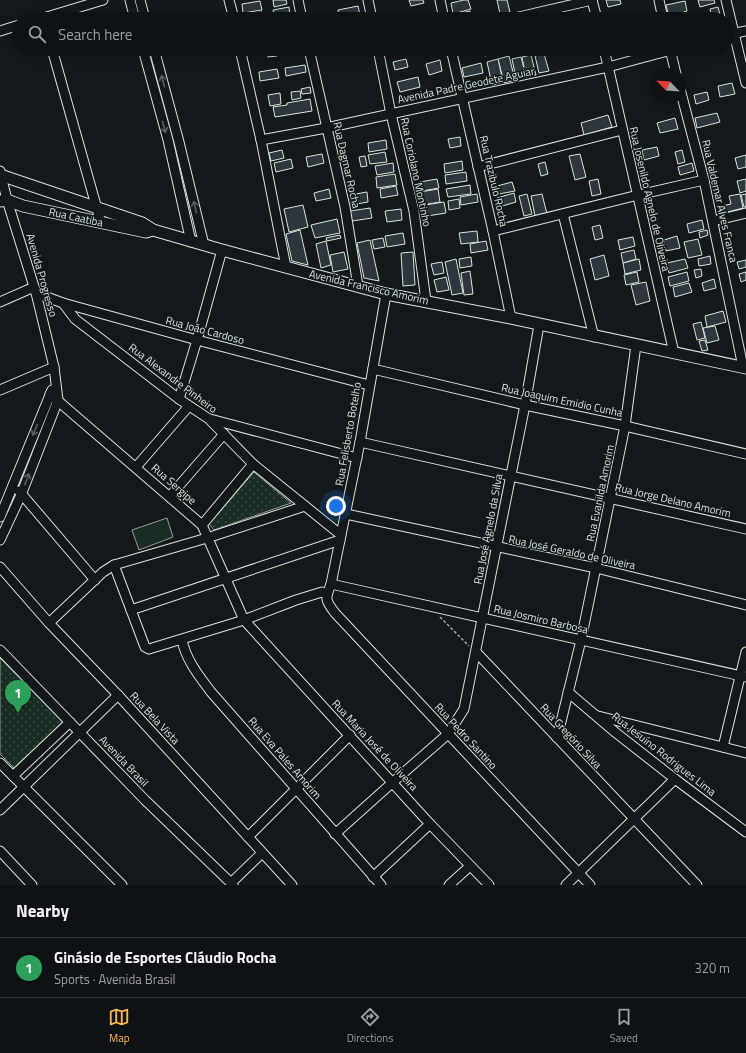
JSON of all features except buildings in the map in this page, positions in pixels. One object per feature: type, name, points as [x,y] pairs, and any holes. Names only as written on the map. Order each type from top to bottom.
[{"type":"main road","name":"Avenida Francisco Amorim","points":[[0,173],[142,223],[154,230],[191,242],[386,294],[511,318],[636,346],[745,368]]},
{"type":"main road","name":"Rua Caatiba","points":[[4,201],[146,232],[154,230]]},
{"type":"street","points":[[64,12],[103,0]]},
{"type":"street","points":[[130,0],[133,12]]},
{"type":"street","points":[[140,0],[143,12]]},
{"type":"street","points":[[229,0],[232,12]]},
{"type":"street","points":[[298,0],[301,12]]},
{"type":"street","points":[[368,0],[371,12]]},
{"type":"street","points":[[440,0],[443,12]]},
{"type":"street","points":[[540,12],[592,0],[595,12]]},
{"type":"street","points":[[659,0],[662,12]]},
{"type":"street","points":[[726,0],[728,12]]},
{"type":"street","points":[[0,31],[12,27]]},
{"type":"street","points":[[734,33],[746,31]]},
{"type":"street","points":[[734,44],[746,83]]},
{"type":"street","points":[[54,56],[101,223]]},
{"type":"street","points":[[145,56],[168,140],[191,242]]},
{"type":"street","points":[[156,56],[204,245]]},
{"type":"street","points":[[242,56],[261,140],[286,267]]},
{"type":"street","name":"Rua Dagmar Rocha","points":[[311,56],[345,207],[358,286]]},
{"type":"street","name":"Rua Coriolano Montinho","points":[[379,56],[391,114],[414,211],[426,301]]},
{"type":"street","name":"Rua Trazibulo Rocha","points":[[453,56],[493,231],[511,318]]},
{"type":"street","name":"Rua Josenildo Agnelo de Oliveira","points":[[606,56],[674,354]]},
{"type":"street","name":"Avenida Padre Geodete Aguiar","points":[[261,140],[326,128],[608,67],[646,56]]},
{"type":"street","points":[[672,56],[675,68]]},
{"type":"street","name":"Rua Valdemar Alves Franca","points":[[684,104],[704,180],[745,368]]},
{"type":"street","points":[[478,166],[622,130]]},
{"type":"street","name":"Avenida Progresso","points":[[0,173],[4,201],[35,290],[54,367],[58,400],[21,495],[0,540]]},
{"type":"street","points":[[493,231],[704,180]]},
{"type":"street","points":[[713,221],[746,213]]},
{"type":"street","points":[[563,214],[594,336]]},
{"type":"street","points":[[179,399],[198,340],[222,250]]},
{"type":"street","points":[[0,302],[35,290]]},
{"type":"street","name":"Rua João Cardoso","points":[[35,290],[63,303],[369,385]]},
{"type":"street","name":"Rua Felisberto Botelho","points":[[327,598],[357,458],[386,294]]},
{"type":"street","name":"Rua Alexandre Pinheiro","points":[[63,303],[75,318],[179,399],[209,419],[254,464],[341,538]]},
{"type":"street","name":"Rua José Agnelo da Silva","points":[[335,834],[448,734],[464,709],[484,617],[539,325]]},
{"type":"street","name":"Rua Evanilda Amorim","points":[[557,738],[581,640],[611,498],[625,426],[636,346]]},
{"type":"street","points":[[0,390],[54,367]]},
{"type":"street","name":"Rua Joaquim Emidio Cunha","points":[[372,369],[746,454]]},
{"type":"street","points":[[0,517],[56,382]]},
{"type":"street","name":"Rua Sergipe","points":[[50,394],[202,525],[244,620]]},
{"type":"street","points":[[136,467],[189,406]]},
{"type":"street","points":[[209,419],[357,458]]},
{"type":"street","points":[[170,496],[224,434]]},
{"type":"street","name":"Rua Jorge Delano Amorim","points":[[360,442],[510,478],[611,498],[746,529]]},
{"type":"street","points":[[202,525],[254,464]]},
{"type":"street","points":[[14,482],[21,495],[94,580]]},
{"type":"street","points":[[49,622],[103,572],[114,566],[208,538],[305,506]]},
{"type":"street","name":"Rua José Geraldo de Oliveira","points":[[346,514],[497,548],[596,568],[746,604]]},
{"type":"street","points":[[131,610],[341,538]]},
{"type":"street","points":[[114,566],[145,647],[150,650],[244,620],[296,600],[322,592],[327,598]]},
{"type":"street","name":"Rua Bela Vista","points":[[0,567],[292,885]]},
{"type":"street","name":"Rua Josmiro Barbosa","points":[[331,584],[743,676]]},
{"type":"street","name":"Rua Pedro Santino","points":[[327,598],[335,613],[590,885]]},
{"type":"street","name":"Rua Maria José de Oliveira","points":[[244,620],[430,824],[490,885]]},
{"type":"street","name":"Rua Eva Pales Amorim","points":[[182,640],[184,649],[191,664],[207,687],[381,885]]},
{"type":"street","name":"Avenida Brasil","points":[[0,650],[145,800],[232,884]]},
{"type":"street","name":"Rua Gregório Silva","points":[[476,652],[697,885]]},
{"type":"street","points":[[723,747],[743,676],[746,652]]},
{"type":"street","name":"Rua Jesuíno Rodrigues Lima","points":[[568,692],[675,779],[746,832]]},
{"type":"street","points":[[0,810],[118,696]]},
{"type":"street","points":[[597,716],[746,753]]},
{"type":"street","points":[[13,776],[70,722]]},
{"type":"street","points":[[248,838],[350,735]]},
{"type":"street","points":[[0,763],[122,885]]},
{"type":"street","points":[[566,885],[675,779]]},
{"type":"street","points":[[373,877],[430,824]]},
{"type":"street","points":[[0,851],[32,885]]},
{"type":"street","points":[[232,884],[262,853]]},
{"type":"street","points":[[449,885],[470,866]]},
{"type":"path","points":[[438,615],[476,652]]},
{"type":"green space","points":[[254,472],[291,503],[214,530],[209,524]]},
{"type":"green space","points":[[167,518],[173,537],[139,550],[132,530]]},
{"type":"green space","points":[[0,658],[63,722],[14,768],[0,754]]},
{"type":"place","name":"Ginásio de Esportes Cláudio Rocha","points":[[18,713]]}]
